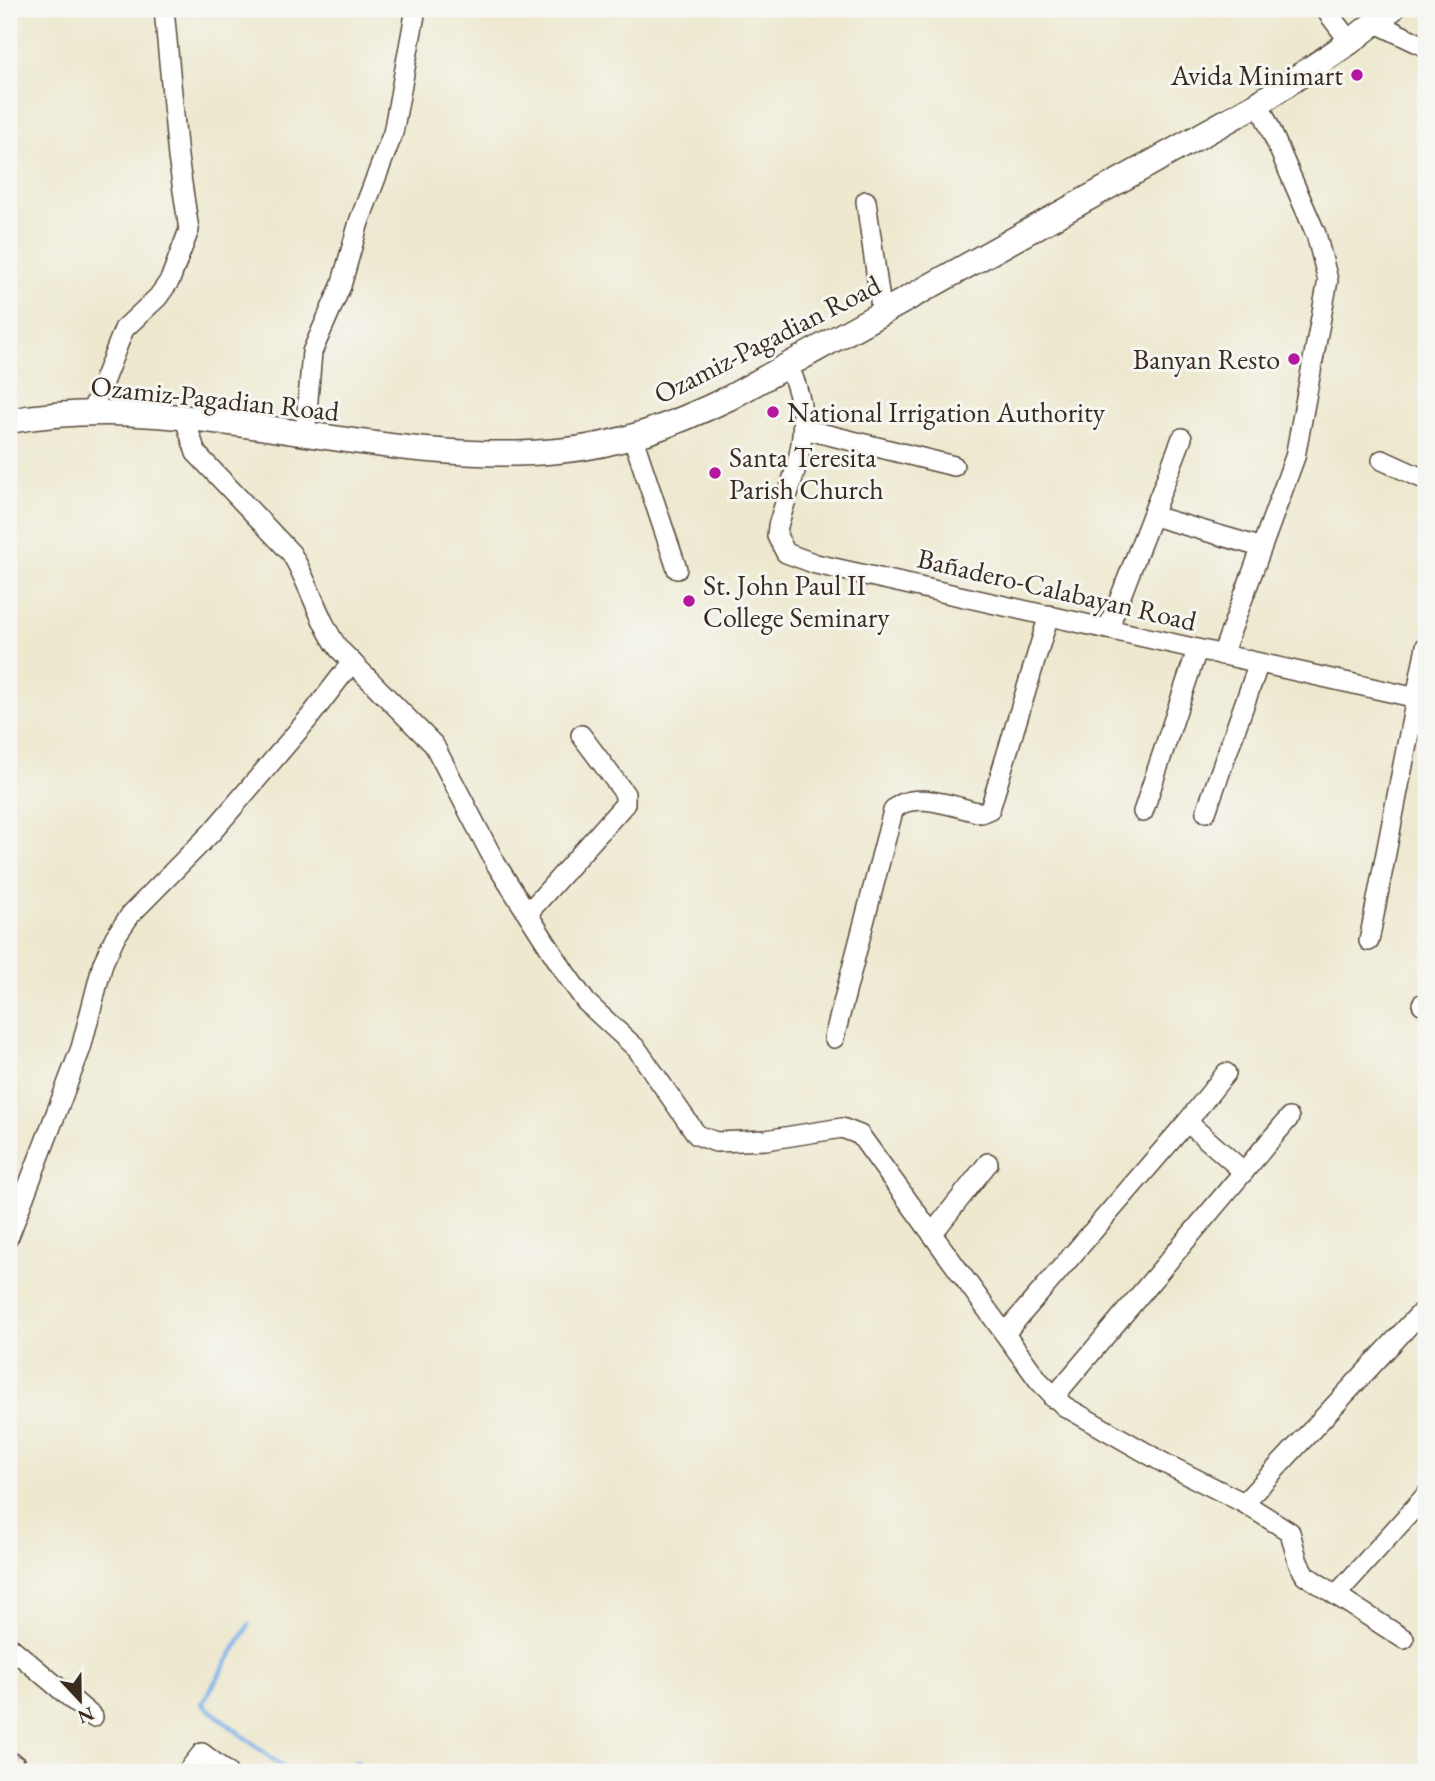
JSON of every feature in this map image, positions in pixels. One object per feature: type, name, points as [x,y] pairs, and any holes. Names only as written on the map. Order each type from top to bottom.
[{"type":"main road","name":"Ozamiz-Pagadian Road","points":[[9,421],[91,413],[185,419],[473,454],[561,451],[633,438],[688,418],[788,366],[1259,103],[1350,42],[1383,16]]},
{"type":"street","points":[[91,413],[124,329],[158,297],[170,280],[190,230],[178,157],[164,9]]},
{"type":"street","points":[[305,435],[312,352],[341,286],[359,222],[393,133],[416,9]]},
{"type":"street","points":[[1325,9],[1350,42]]},
{"type":"street","points":[[1383,16],[1426,47]]},
{"type":"street","points":[[1222,655],[1300,438],[1328,280],[1316,234],[1259,103]]},
{"type":"street","points":[[866,201],[882,315]]},
{"type":"street","name":"Bañadero-Calabayan Road","points":[[788,366],[802,398],[804,429],[778,526],[777,536],[786,553],[816,564],[1421,699]]},
{"type":"street","points":[[185,419],[196,453],[291,554],[301,570],[328,634],[434,745],[478,833],[586,1002],[637,1049],[697,1135],[716,1142],[766,1140],[842,1128],[852,1130],[866,1141],[1053,1398],[1164,1463],[1244,1503],[1290,1532],[1302,1572],[1404,1639]]},
{"type":"street","points":[[804,429],[954,466]]},
{"type":"street","points":[[633,438],[677,569]]},
{"type":"street","points":[[1108,629],[1182,438]]},
{"type":"street","points":[[1382,460],[1426,480]]},
{"type":"street","points":[[1153,516],[1260,547]]},
{"type":"street","points":[[834,1038],[893,811],[898,804],[911,799],[981,813],[990,809],[1049,615]]},
{"type":"street","points":[[1369,941],[1421,699],[1426,646]]},
{"type":"street","points":[[1143,812],[1197,650]]},
{"type":"street","points":[[9,1236],[81,1048],[103,962],[115,937],[131,914],[212,832],[309,718],[352,662]]},
{"type":"street","points":[[1206,813],[1259,663]]},
{"type":"street","points":[[528,913],[625,804],[625,794],[581,735]]},
{"type":"street","points":[[1006,1332],[1226,1073]]},
{"type":"street","points":[[1053,1398],[1289,1118]]},
{"type":"street","points":[[1187,1122],[1244,1172]]},
{"type":"street","points":[[932,1234],[988,1163]]},
{"type":"street","points":[[1244,1503],[1426,1307]]},
{"type":"street","points":[[1336,1595],[1426,1495]]},
{"type":"street","points":[[9,1646],[93,1717]]},
{"type":"street","points":[[187,1772],[202,1753],[227,1772]]},
{"type":"building","points":[[9,1748],[24,1759],[14,1772],[9,1769]]},
{"type":"waterway","points":[[249,1625],[202,1704],[289,1772]]},
{"type":"waterway","points":[[346,1772],[356,1762],[367,1772]]},
{"type":"place","name":"Avida Minimart","points":[[1357,75]]},
{"type":"place","name":"Banyan Resto","points":[[1294,359]]},
{"type":"place","name":"National Irrigation Authority","points":[[773,412]]},
{"type":"place","name":"Santa Teresita Parish Church","points":[[715,473]]},
{"type":"place","name":"St. John Paul II College Seminary","points":[[689,601]]}]
